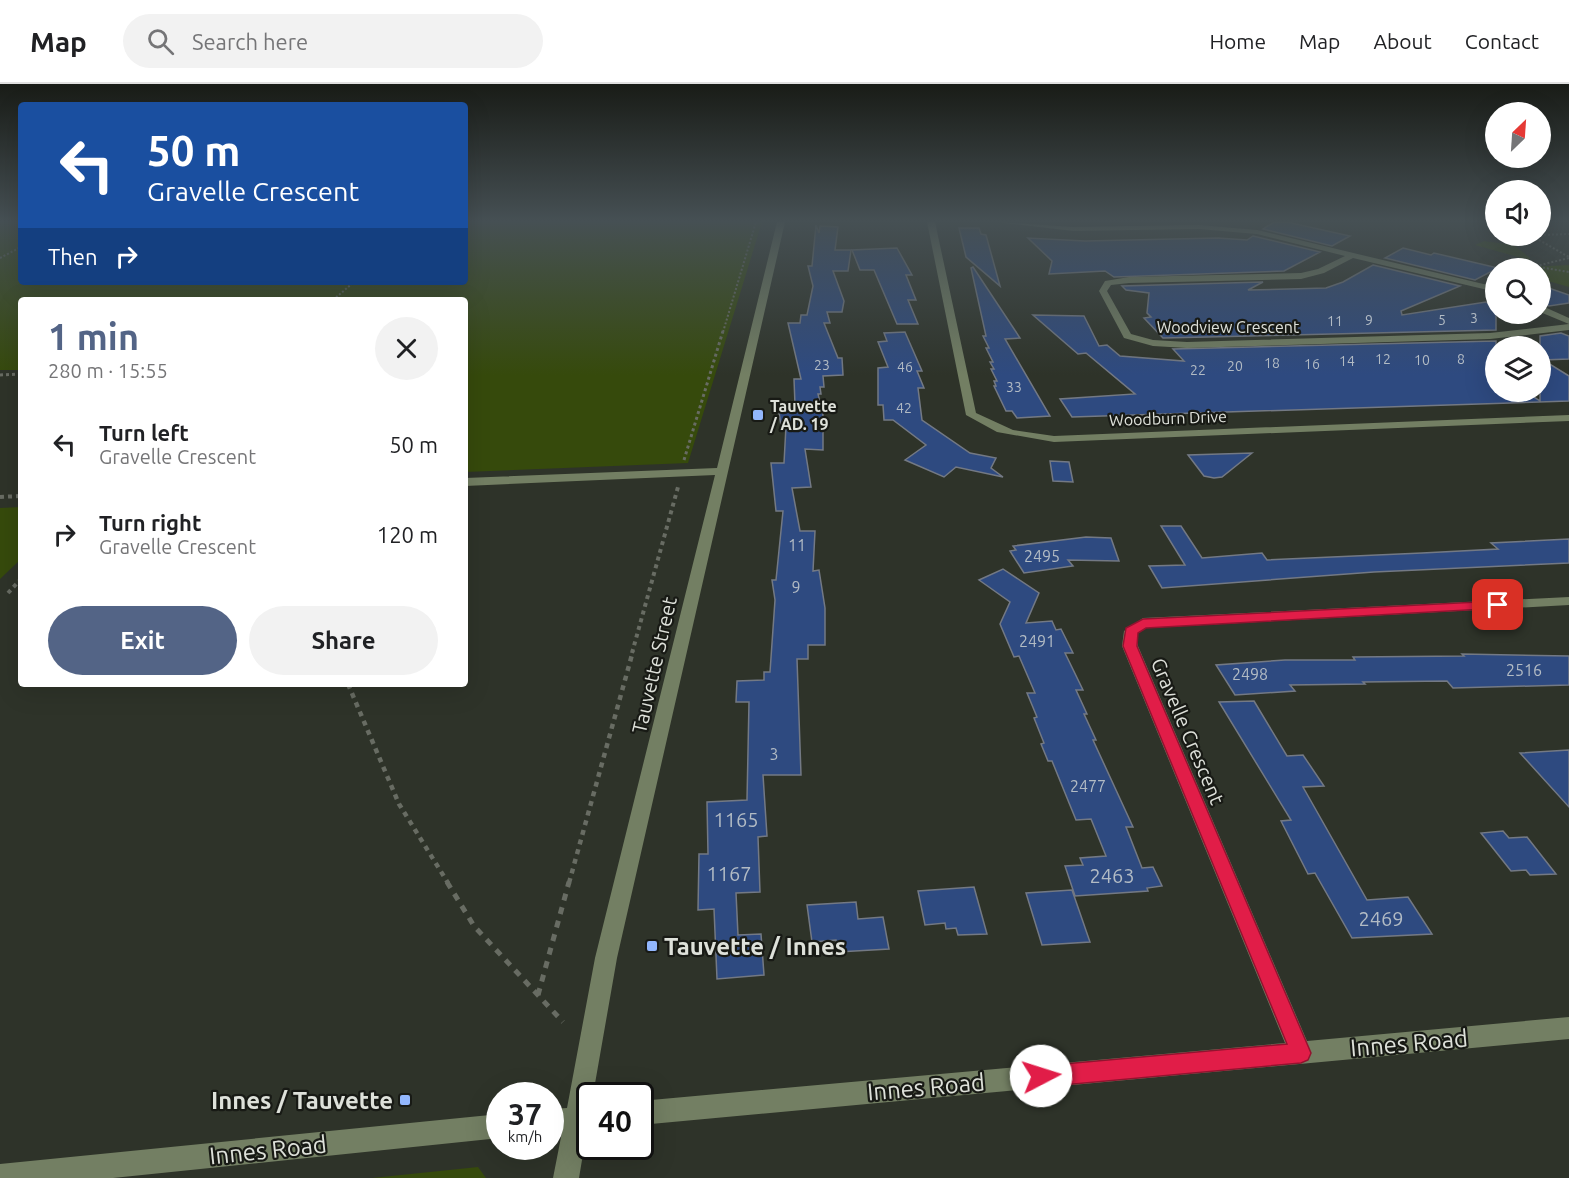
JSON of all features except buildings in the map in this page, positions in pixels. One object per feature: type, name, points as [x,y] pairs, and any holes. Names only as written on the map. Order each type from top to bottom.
[{"type":"street","name":"Tauvette Street","points":[[587,1082],[606,958],[769,273]]},
{"type":"street","name":"Woodburn Drive","points":[[942,273],[971,415],[985,424],[1013,435],[1054,439],[1569,418]]},
{"type":"street","name":"Woodview Crescent","points":[[1313,273],[1301,276],[1129,280],[1108,283],[1103,291],[1127,336],[1153,343],[1187,345],[1490,336],[1569,327]]},
{"type":"street","points":[[1429,273],[1485,287]]},
{"type":"street","points":[[1551,313],[1569,321]]},
{"type":"street","points":[[468,482],[722,471]]},
{"type":"street","name":"Gravelle Crescent","points":[[1301,1053],[1130,646],[1131,632],[1143,623],[1569,601]]},
{"type":"street","name":"Innes Road","points":[[654,1112],[1569,1028]]},
{"type":"street","name":"Innes Road","points":[[0,1177],[486,1127]]},
{"type":"street","name":"Tauvette Street","points":[[566,1178],[576,1140]]},
{"type":"path","points":[[538,995],[682,473],[741,273]]},
{"type":"path","points":[[336,297],[350,285]]},
{"type":"path","points":[[0,375],[18,374]]},
{"type":"path","points":[[0,497],[18,496]]},
{"type":"path","points":[[8,593],[18,582]]},
{"type":"path","points":[[349,687],[410,826],[474,926],[563,1022]]},
{"type":"green space","points":[[0,273],[18,273],[18,285],[468,285],[468,273],[746,273],[688,463],[468,472],[468,297],[18,297],[18,370],[0,370]]},
{"type":"green space","points":[[1551,273],[1569,273],[1569,287],[1551,282]]},
{"type":"green space","points":[[18,507],[18,562],[0,579],[0,508]]},
{"type":"green space","points":[[478,1167],[486,1178],[372,1178]]},
{"type":"place","name":"Tauvette / AD. 19","points":[[758,415]]},
{"type":"place","name":"Tauvette / Innes","points":[[652,946]]},
{"type":"place","name":"Innes / Tauvette","points":[[405,1100]]},
{"type":"route","points":[[1041,1076],[1301,1053],[1130,646],[1131,632],[1143,623],[1498,605]]}]
